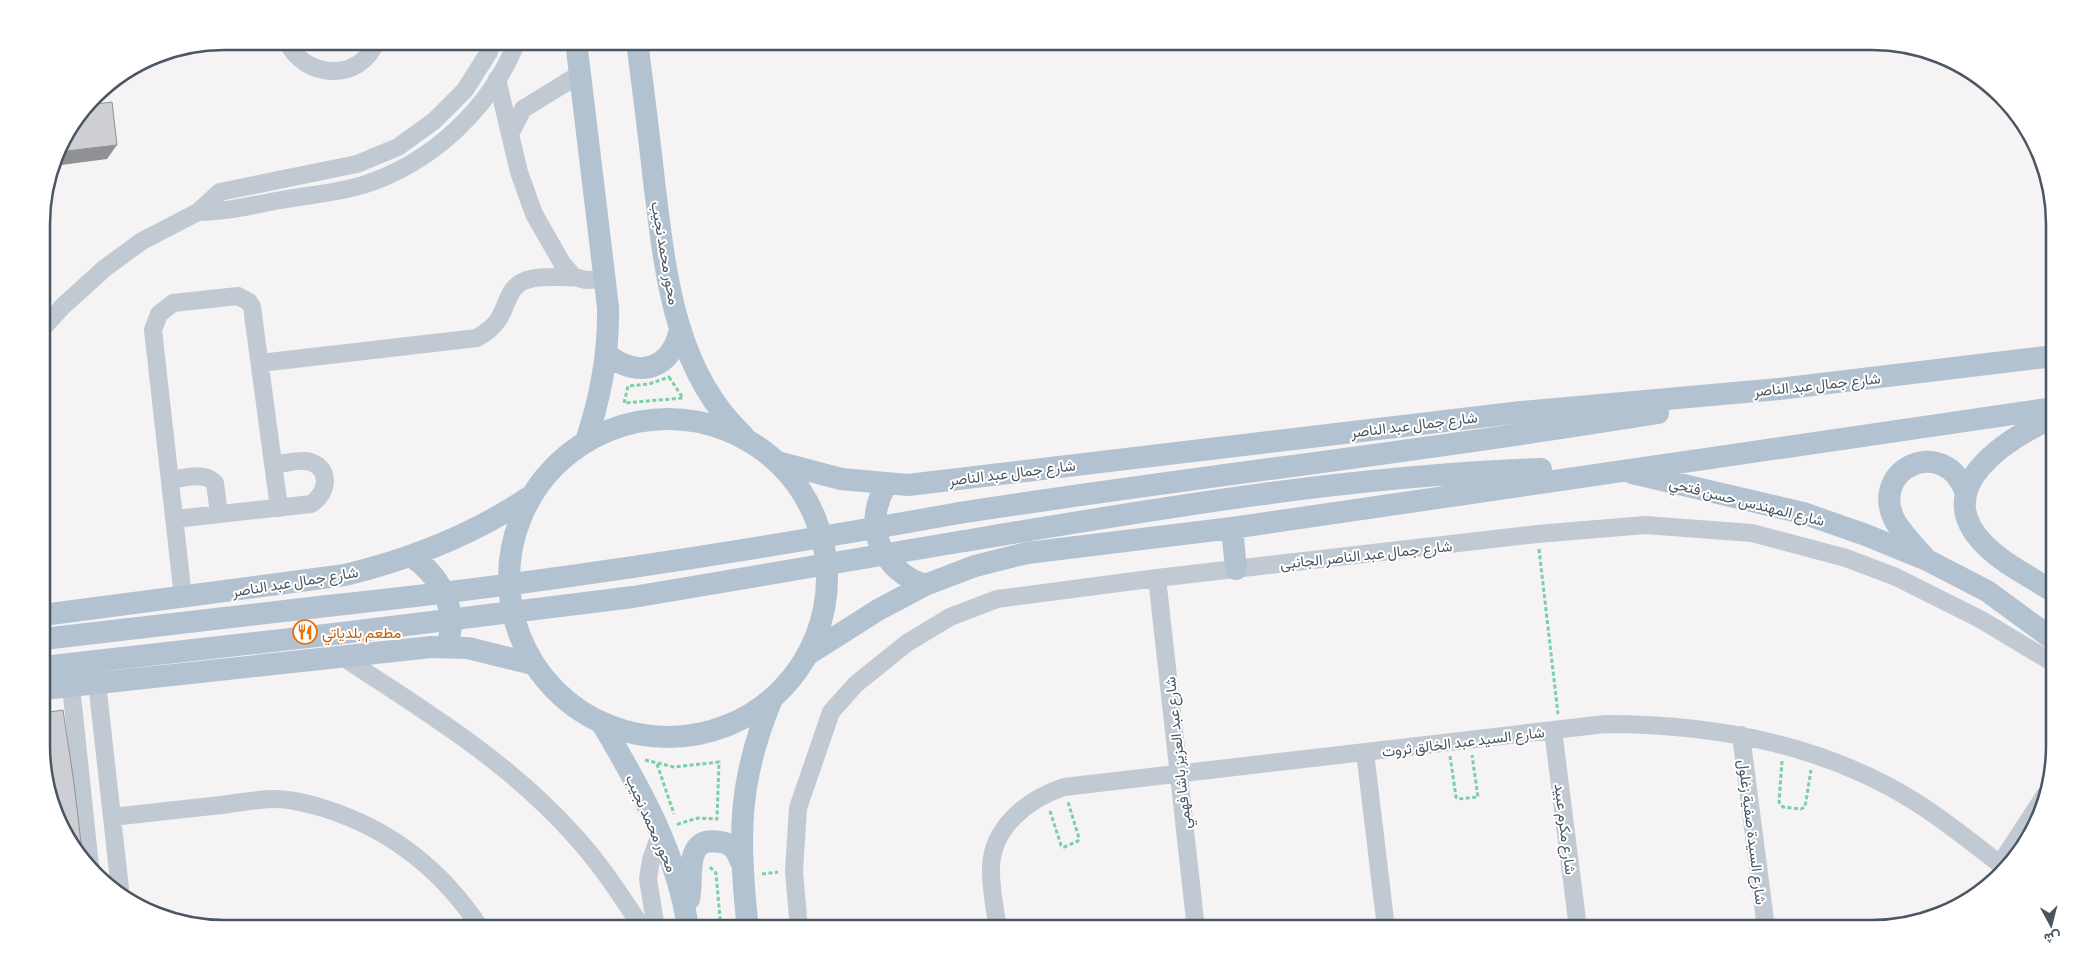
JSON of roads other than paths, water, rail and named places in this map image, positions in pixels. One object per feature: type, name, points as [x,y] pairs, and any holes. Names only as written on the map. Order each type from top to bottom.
[{"type":"main road","points":[[577,50],[608,307],[607,354],[603,383],[586,441]]},
{"type":"main road","name":"محور محمد نجيب","points":[[638,50],[661,240],[680,329],[692,360],[709,394],[736,428],[751,442]]},
{"type":"main road","points":[[607,354],[618,363],[631,368],[645,368],[659,364],[670,355],[677,343],[680,329]]},
{"type":"main road","name":"شارع جمال عبد الناصر","points":[[777,462],[841,479],[886,485],[908,485],[1521,412],[1779,389],[2046,357]]},
{"type":"main road","points":[[50,638],[424,596],[628,569],[959,513],[1104,491],[1612,421],[1697,407],[1779,389]]},
{"type":"main road","points":[[807,655],[878,610],[925,585],[975,566],[1027,554],[1232,528],[2046,409]]},
{"type":"main road","points":[[657,419],[681,420],[706,424],[729,431],[751,442],[777,462],[795,482],[809,504],[819,528],[826,554],[825,606],[818,631],[807,655],[791,678],[772,699],[740,719],[719,728],[690,735],[652,736],[630,732],[601,722],[575,707],[558,693],[533,664],[521,642],[513,618],[508,592],[508,567],[512,542],[520,518],[532,495],[556,465],[586,441],[609,430],[632,423],[657,419]]},
{"type":"main road","points":[[1965,491],[1979,468],[1992,456],[2023,433],[2046,421]]},
{"type":"main road","points":[[1927,560],[1894,519],[1890,508],[1890,496],[1895,479],[1908,466],[1917,463],[1934,462],[1950,469],[1962,482],[1970,523],[1982,542],[1991,551],[2046,587]]},
{"type":"main road","points":[[50,665],[334,634],[633,596],[1158,509],[1402,477],[1520,470],[1620,470]]},
{"type":"main road","name":"شارع المهندس حسن فتحي","points":[[1620,470],[1803,513],[1927,560],[1987,591],[2046,634]]},
{"type":"main road","points":[[886,485],[880,495],[875,517],[877,540],[891,564],[904,576],[925,585]]},
{"type":"main road","name":"شارع جمال عبد الناصر","points":[[50,614],[345,575],[411,556],[474,530],[504,514],[532,495]]},
{"type":"main road","points":[[1232,528],[1236,568]]},
{"type":"main road","points":[[411,556],[432,573],[445,595],[451,621],[447,647]]},
{"type":"main road","points":[[50,688],[340,656],[447,647],[489,651],[533,664]]},
{"type":"main road","points":[[747,920],[741,862],[741,819],[753,750],[772,699]]},
{"type":"main road","name":"محور محمد نجيب","points":[[601,722],[635,781],[660,834],[678,882],[686,918]]},
{"type":"main road","points":[[686,918],[691,892],[690,864],[696,850],[710,841],[725,842],[737,851],[741,862]]},
{"type":"street","points":[[291,50],[302,62],[317,70],[333,72],[349,69],[363,60],[370,50]]},
{"type":"street","points":[[50,320],[105,268],[142,241],[198,212],[220,192],[357,164],[398,147],[434,121],[465,90],[490,50]]},
{"type":"street","points":[[198,212],[225,212],[363,185],[408,166],[448,138],[482,103],[509,62],[514,50]]},
{"type":"street","points":[[510,134],[523,109],[580,74]]},
{"type":"street","points":[[497,80],[519,172],[534,214],[562,263],[574,277]]},
{"type":"street","points":[[260,363],[477,338],[490,330],[499,319],[509,294],[516,285],[527,280],[574,277],[586,280],[606,279]]},
{"type":"street","points":[[183,597],[153,330],[159,314],[173,303],[238,296],[249,302],[254,312],[279,508]]},
{"type":"street","points":[[174,519],[311,504],[320,499],[325,490],[326,480],[322,470],[310,462],[273,465]]},
{"type":"street","points":[[170,480],[204,476],[212,480],[215,483],[219,514]]},
{"type":"street","name":"شارع جمال عبد الناصر الجانبى","points":[[798,920],[794,871],[798,808],[831,712],[856,684],[907,643],[950,617],[997,599],[1236,568],[1538,534],[1645,525],[1752,533],[1846,558],[1896,577],[1980,618],[2046,659]]},
{"type":"street","name":"شارع عبد العزيز باشا فهمي","points":[[1157,578],[1195,920]]},
{"type":"street","points":[[340,656],[439,720],[526,787],[572,832],[604,870],[637,920]]},
{"type":"street","points":[[97,683],[120,885]]},
{"type":"street","points":[[71,686],[89,855]]},
{"type":"street","name":"شارع السيد عبد الخالق ثروت","points":[[997,920],[991,870],[994,851],[1002,833],[1027,804],[1044,794],[1064,786],[1605,724],[1696,727],[1784,745],[1814,754],[1864,775],[1912,800],[1958,830],[2000,864]]},
{"type":"street","name":"شارع مكرم عبيد","points":[[1556,730],[1577,920]]},
{"type":"street","name":"شارع السيدة صفية زغلول","points":[[1740,735],[1765,920]]},
{"type":"street","points":[[1365,752],[1385,920]]},
{"type":"street","points":[[112,817],[274,799],[312,805],[347,816],[373,828],[413,852],[441,877],[466,905],[475,920]]},
{"type":"street","points":[[655,920],[648,879],[650,860],[660,834]]},
{"type":"place","name":"مطعم بلدياتي","points":[[305,632]]}]
